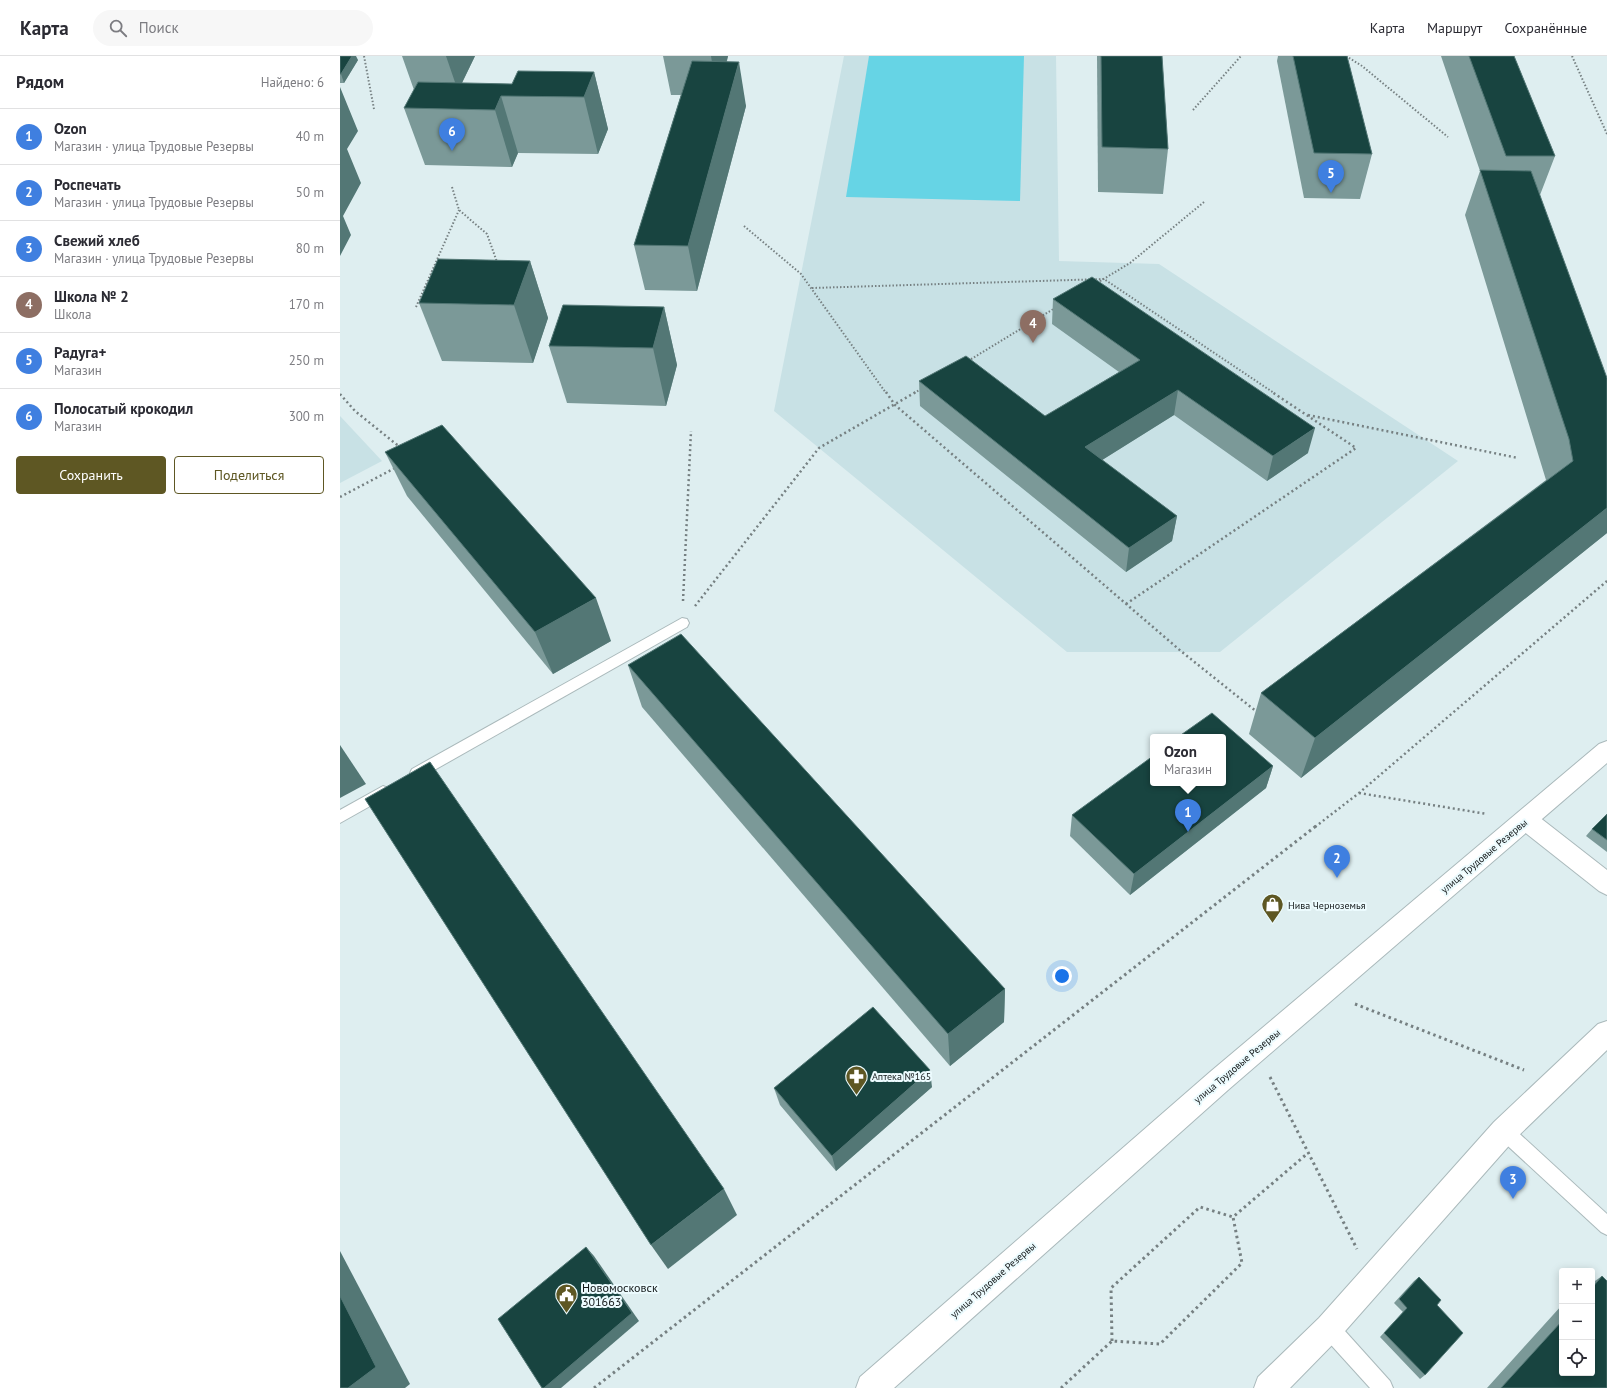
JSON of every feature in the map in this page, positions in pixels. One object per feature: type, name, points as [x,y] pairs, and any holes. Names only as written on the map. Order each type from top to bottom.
[{"type":"street","name":"улица Трудовые Резервы","points":[[871,1388],[1256,1050],[1607,750]]},
{"type":"street","points":[[1526,820],[1607,884]]},
{"type":"street","points":[[1269,1388],[1329,1328],[1504,1131],[1607,1033]]},
{"type":"lane","points":[[340,817],[682,623]]},
{"type":"lane","points":[[1504,1131],[1607,1226]]},
{"type":"lane","points":[[1329,1328],[1383,1388]]},
{"type":"path","points":[[364,56],[374,109]]},
{"type":"path","points":[[1193,110],[1241,56]]},
{"type":"path","points":[[1346,56],[1362,66],[1448,137]]},
{"type":"path","points":[[1572,56],[1607,134]]},
{"type":"path","points":[[452,186],[459,210],[487,234],[498,266]]},
{"type":"path","points":[[1090,287],[1130,263],[1204,202]]},
{"type":"path","points":[[416,307],[459,210]]},
{"type":"path","points":[[744,226],[801,274],[895,405],[1182,652],[1262,716]]},
{"type":"path","points":[[812,288],[1104,279],[1356,448],[1126,604]]},
{"type":"path","points":[[962,364],[1057,307]]},
{"type":"path","points":[[682,623],[819,448],[922,389]]},
{"type":"path","points":[[340,394],[355,411],[404,450]]},
{"type":"path","points":[[1305,414],[1518,458]]},
{"type":"path","points":[[682,623],[691,431]]},
{"type":"path","points":[[340,497],[396,468]]},
{"type":"path","points":[[594,1388],[1359,793],[1607,581]]},
{"type":"path","points":[[1359,793],[1526,820]]},
{"type":"path","points":[[1325,992],[1555,1083]]},
{"type":"path","points":[[1256,1050],[1373,1279]]},
{"type":"path","points":[[1233,1217],[1308,1153]]},
{"type":"path","points":[[1112,1341],[1110,1288],[1200,1208],[1233,1217]]},
{"type":"path","points":[[1061,1388],[1112,1341],[1160,1344],[1242,1263],[1233,1217]]},
{"type":"shaded area","points":[[844,56],[1056,56],[1059,261],[1159,264],[1458,461],[1220,652],[1067,652],[774,411]]},
{"type":"shaded area","points":[[869,56],[1024,56],[1020,201],[846,197]]},
{"type":"shaded area","points":[[340,416],[382,461],[340,483]]},
{"type":"building","points":[[340,56],[352,56],[341,74],[340,74]]},
{"type":"building","points":[[1101,56],[1162,56],[1168,149],[1102,147]]},
{"type":"building","points":[[1293,56],[1347,56],[1372,154],[1314,153]]},
{"type":"building","points":[[1469,56],[1514,56],[1555,156],[1506,156]]},
{"type":"building","points":[[692,61],[739,62],[688,246],[634,245]]},
{"type":"building","points":[[518,71],[594,72],[584,97],[501,96],[495,110],[404,108],[418,82],[512,84]]},
{"type":"building","points":[[1480,170],[1531,171],[1607,378],[1607,508],[1315,738],[1261,693],[1573,461],[1569,439]]},
{"type":"building","points":[[438,259],[530,261],[514,305],[419,303]]},
{"type":"building","points":[[1092,277],[1315,428],[1273,456],[1178,390],[1085,447],[1177,516],[1129,548],[919,381],[966,356],[1045,416],[1140,360],[1053,299]]},
{"type":"building","points":[[563,305],[664,307],[653,348],[549,346]]},
{"type":"building","points":[[442,425],[596,598],[535,632],[385,452]]},
{"type":"building","points":[[681,634],[1005,989],[948,1034],[628,665]]},
{"type":"building","points":[[1212,713],[1273,766],[1134,874],[1072,815],[1150,758],[1150,786],[1226,786],[1226,734],[1182,734]]},
{"type":"building","points":[[430,762],[724,1189],[651,1245],[365,799]]},
{"type":"building","points":[[1607,814],[1607,840],[1592,829]]},
{"type":"building","name":"Аптека №165","points":[[873,1007],[930,1070],[832,1156],[774,1088]]},
{"type":"building","points":[[586,1247],[632,1313],[544,1388],[542,1388],[498,1319]]},
{"type":"building","points":[[1602,1276],[1607,1281],[1607,1388],[1501,1388],[1559,1324],[1559,1376],[1595,1376],[1595,1284]]},
{"type":"building","points":[[1419,1277],[1441,1300],[1437,1305],[1463,1333],[1425,1375],[1384,1333],[1407,1308],[1399,1299]]},
{"type":"building","points":[[340,1296],[376,1367],[348,1388],[340,1388]]},
{"type":"place","name":"Полосатый крокодил","points":[[452,151]]},
{"type":"place","name":"Радуга+","points":[[1331,193]]},
{"type":"place","name":"Школа № 2","points":[[1033,343]]},
{"type":"place","name":"Ozon","points":[[1188,832]]},
{"type":"place","name":"Роспечать","points":[[1337,878]]},
{"type":"place","name":"Нива Черноземья","points":[[1272,924]]},
{"type":"place","name":"Аптека №165","points":[[856,1096]]},
{"type":"place","name":"Свежий хлеб","points":[[1513,1199]]},
{"type":"place","name":"Новомосковск 301663","points":[[566,1314]]}]
